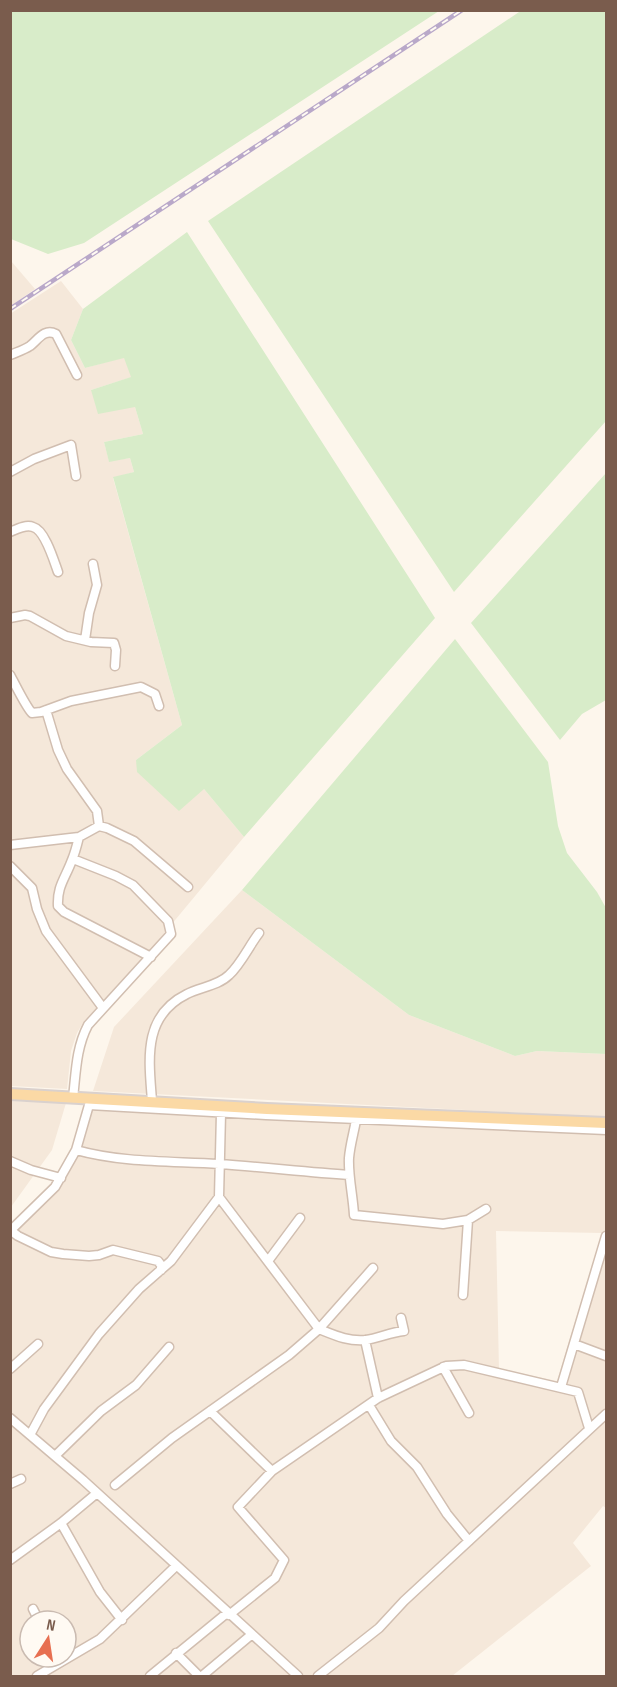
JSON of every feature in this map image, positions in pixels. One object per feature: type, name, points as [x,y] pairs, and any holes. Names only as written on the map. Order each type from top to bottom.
[{"type":"main road","points":[[10,1094],[278,1109],[606,1123]]},
{"type":"street","points":[[10,355],[30,346],[48,332],[52,332],[56,334],[77,375]]},
{"type":"street","points":[[10,472],[40,456],[71,446],[76,476]]},
{"type":"street","points":[[10,532],[26,526],[38,530],[51,553],[58,572]]},
{"type":"street","points":[[85,640],[89,613],[97,585],[93,564]]},
{"type":"street","points":[[10,618],[30,616],[66,636],[114,644],[115,666]]},
{"type":"street","points":[[10,675],[32,713],[71,701],[141,687],[155,694],[159,706]]},
{"type":"street","points":[[46,710],[62,759],[97,811],[99,826]]},
{"type":"street","points":[[10,844],[79,837],[99,826],[134,841],[188,887]]},
{"type":"street","points":[[79,837],[73,859],[57,893],[58,906],[64,912],[151,957]]},
{"type":"street","points":[[73,859],[133,885],[168,921],[171,934],[88,1025],[80,1039],[74,1098]]},
{"type":"street","points":[[10,866],[32,888],[46,931],[103,1008]]},
{"type":"street","points":[[152,1101],[148,1060],[151,1035],[160,1018],[185,995],[219,982],[230,975],[259,933]]},
{"type":"street","points":[[161,1270],[158,1261],[113,1250],[99,1256],[89,1257],[51,1252],[18,1236],[11,1230],[55,1187],[61,1178],[76,1150],[89,1105],[356,1120],[606,1130]]},
{"type":"street","points":[[30,1435],[44,1409],[99,1334],[139,1290],[171,1261],[219,1197],[221,1113]]},
{"type":"street","points":[[356,1120],[349,1158],[354,1215],[443,1224],[468,1220],[486,1209]]},
{"type":"street","points":[[76,1150],[98,1156],[138,1161],[219,1164],[349,1175]]},
{"type":"street","points":[[10,1161],[31,1170],[61,1178]]},
{"type":"street","points":[[219,1197],[319,1329],[339,1338],[365,1340],[404,1331],[401,1318]]},
{"type":"street","points":[[268,1261],[300,1218]]},
{"type":"street","points":[[463,1295],[468,1220]]},
{"type":"street","points":[[561,1387],[606,1236]]},
{"type":"street","points":[[115,1485],[172,1438],[289,1355],[319,1329],[373,1268]]},
{"type":"street","points":[[365,1340],[378,1398]]},
{"type":"street","points":[[10,1369],[38,1344]]},
{"type":"street","points":[[574,1344],[606,1356]]},
{"type":"street","points":[[55,1456],[101,1411],[136,1385],[169,1347]]},
{"type":"street","points":[[150,1677],[176,1653],[275,1578],[284,1560],[238,1507],[272,1471],[378,1398],[443,1367],[464,1365],[578,1392],[589,1428]]},
{"type":"street","points":[[443,1367],[469,1413]]},
{"type":"street","points":[[369,1405],[391,1441],[417,1467],[447,1514],[469,1541]]},
{"type":"street","points":[[210,1411],[272,1471]]},
{"type":"street","points":[[318,1677],[379,1628],[404,1601],[606,1414]]},
{"type":"street","points":[[10,1418],[97,1493],[297,1677]]},
{"type":"street","points":[[10,1484],[21,1479]]},
{"type":"street","points":[[10,1560],[61,1523],[97,1493]]},
{"type":"street","points":[[61,1523],[100,1592],[122,1620]]},
{"type":"street","points":[[78,1650],[100,1639],[176,1566]]},
{"type":"street","points":[[176,1653],[201,1677],[251,1635]]},
{"type":"shaded area","points":[[11,261],[35,289],[10,306]]},
{"type":"shaded area","points":[[61,281],[83,309],[71,340],[85,368],[124,357],[132,377],[91,390],[135,407],[143,434],[104,442],[109,461],[130,458],[134,472],[113,478],[182,725],[136,760],[204,789],[244,837],[137,966],[84,1021],[71,1051],[67,1089],[11,1086],[10,314]]},
{"type":"shaded area","points":[[242,890],[409,1015],[515,1056],[537,1051],[606,1054],[606,1117],[93,1091],[114,1027]]},
{"type":"shaded area","points":[[11,1101],[66,1103],[52,1150],[11,1207]]},
{"type":"shaded area","points":[[89,1105],[606,1130],[606,1508],[603,1506],[573,1543],[591,1566],[452,1676],[11,1676],[11,1231],[55,1187],[76,1150]],"holes":[[[496,1231],[602,1233],[557,1381],[499,1369]]]},
{"type":"green space","points":[[522,10],[606,11],[606,421],[454,592],[208,221]]},
{"type":"green space","points":[[10,11],[439,11],[84,243],[48,254],[11,239]]},
{"type":"green space","points":[[187,232],[435,618],[244,837],[204,789],[179,811],[137,772],[136,760],[182,725],[113,477],[134,472],[130,458],[109,462],[104,442],[143,434],[135,407],[98,414],[91,390],[131,377],[124,358],[85,368],[71,340],[83,309]]},
{"type":"green space","points":[[606,473],[606,700],[582,714],[560,740],[471,623]]},
{"type":"green space","points":[[455,639],[548,762],[558,826],[567,853],[597,892],[606,908],[606,1054],[537,1051],[515,1056],[409,1015],[242,890]]},
{"type":"railway","points":[[10,309],[462,10]]}]
